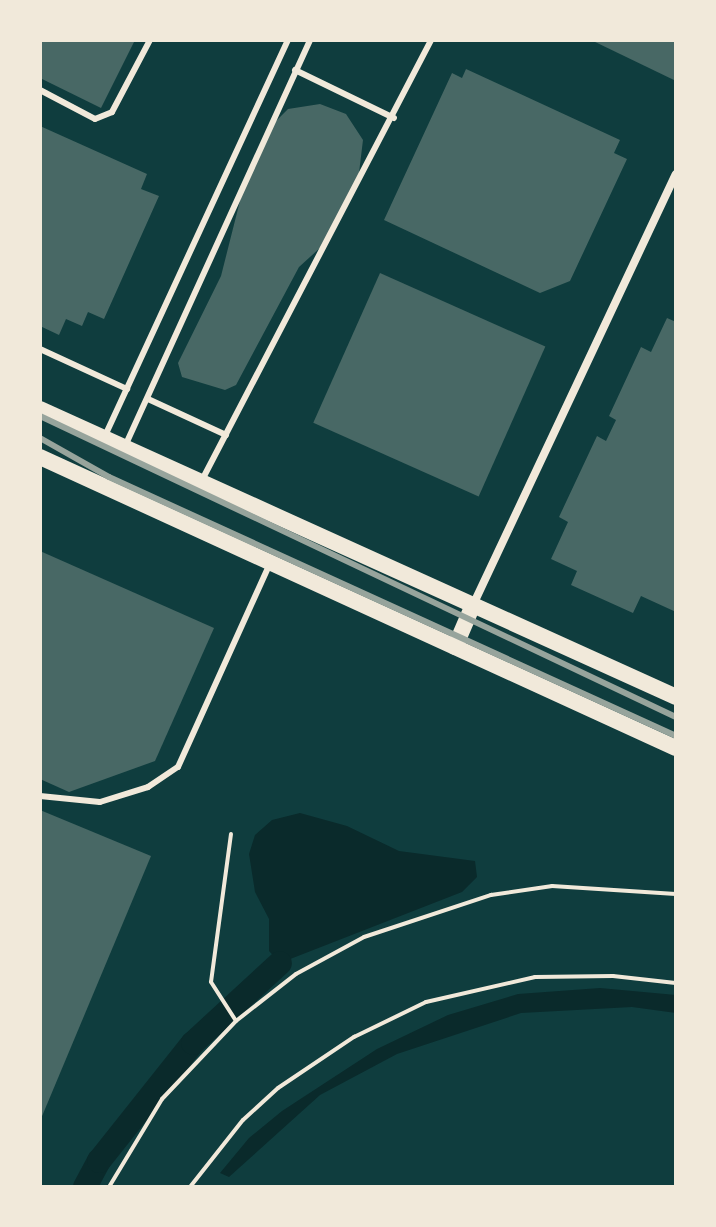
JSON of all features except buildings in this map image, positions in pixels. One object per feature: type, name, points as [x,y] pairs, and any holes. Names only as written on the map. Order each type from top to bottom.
[{"type":"main road","points":[[40,409],[676,697]]},
{"type":"main road","points":[[40,457],[676,748]]},
{"type":"main road","points":[[455,647],[473,605]]},
{"type":"street","points":[[473,605],[676,174]]},
{"type":"lane","points":[[40,90],[95,119],[124,96],[150,40]]},
{"type":"lane","points":[[104,438],[288,40]]},
{"type":"lane","points":[[125,447],[310,40]]},
{"type":"lane","points":[[201,482],[394,118],[431,40]]},
{"type":"lane","points":[[295,70],[394,118]]},
{"type":"lane","points":[[40,349],[127,389]]},
{"type":"lane","points":[[148,399],[226,435]]},
{"type":"lane","points":[[40,796],[100,802],[148,787],[178,767],[270,562]]},
{"type":"path","points":[[231,834],[213,952],[215,991],[236,1021]]},
{"type":"path","points":[[109,1187],[162,1099],[236,1021],[296,974],[364,937],[491,895],[552,886],[676,894]]},
{"type":"path","points":[[190,1187],[243,1120],[278,1088],[354,1037],[426,1002],[535,977],[613,976],[676,983]]},
{"type":"water","points":[[300,813],[347,826],[399,851],[475,861],[477,877],[462,892],[280,963],[269,951],[269,919],[255,892],[249,854],[255,835],[272,820]]},
{"type":"water","points":[[600,988],[676,995],[676,1013],[632,1007],[521,1013],[397,1054],[320,1095],[229,1177],[220,1173],[249,1138],[282,1111],[377,1049],[448,1015],[518,994]]},
{"type":"waterway","points":[[85,1187],[99,1161],[193,1043],[280,963]]},
{"type":"railway","points":[[40,416],[676,717]]},
{"type":"railway","points":[[40,438],[109,477],[676,736]]}]
